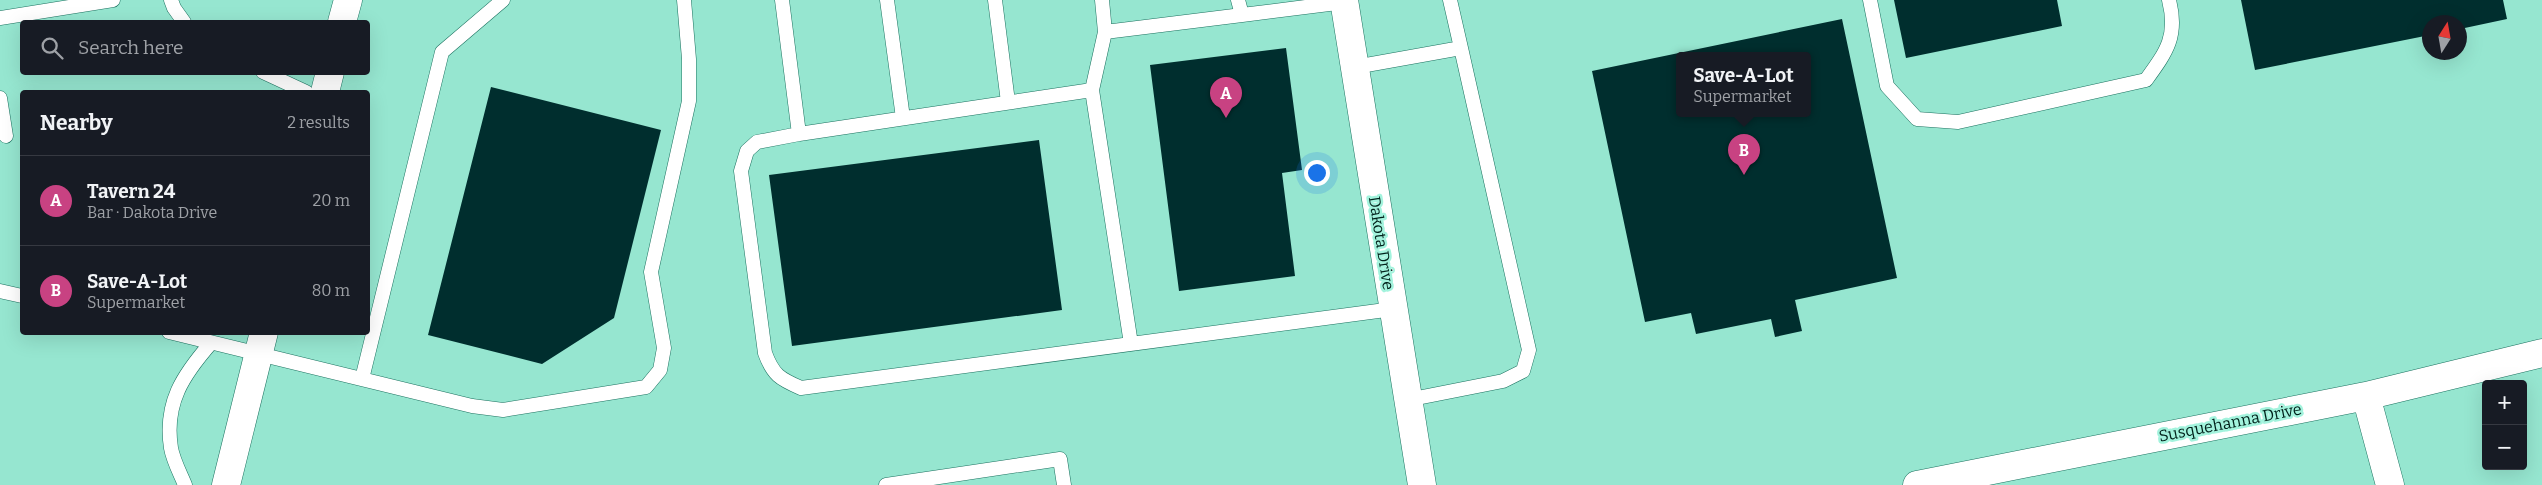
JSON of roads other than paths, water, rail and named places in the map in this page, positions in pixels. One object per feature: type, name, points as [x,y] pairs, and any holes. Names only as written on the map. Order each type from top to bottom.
[{"type":"street","points":[[343,20],[348,0]]},
{"type":"street","name":"Dakota Drive","points":[[1344,1],[1422,485]]},
{"type":"street","points":[[326,90],[329,75]]},
{"type":"street","points":[[226,485],[261,343]]},
{"type":"street","name":"Susquehanna Drive","points":[[1917,485],[2366,396],[2542,353]]},
{"type":"street","points":[[2366,396],[2390,485]]},
{"type":"lane","points":[[0,18],[113,0]]},
{"type":"lane","points":[[171,0],[183,20]]},
{"type":"lane","points":[[362,379],[442,52],[503,0]]},
{"type":"lane","points":[[180,335],[211,343],[261,343],[362,379],[472,406],[503,410],[646,387],[660,370],[664,348],[651,272],[689,101],[689,59],[684,0]]},
{"type":"lane","points":[[782,0],[799,134]]},
{"type":"lane","points":[[887,0],[903,118]]},
{"type":"lane","points":[[995,0],[1008,102]]},
{"type":"lane","points":[[1102,0],[1105,32],[1092,90],[1131,344]]},
{"type":"lane","points":[[1238,0],[1242,15]]},
{"type":"lane","points":[[1407,400],[1503,381],[1523,371],[1529,350],[1450,0]]},
{"type":"lane","points":[[1870,0],[1886,86],[1917,119],[1958,122],[2146,80],[2165,54],[2174,21],[2169,0]]},
{"type":"lane","points":[[1105,32],[1344,1]]},
{"type":"lane","points":[[1355,67],[1461,48]]},
{"type":"lane","points":[[269,75],[302,90]]},
{"type":"lane","points":[[1092,90],[799,134],[757,142],[747,151],[741,171],[765,352],[770,367],[781,380],[801,388],[1393,309]]},
{"type":"lane","points":[[0,98],[6,136]]},
{"type":"lane","points":[[0,290],[20,295]]},
{"type":"lane","points":[[185,485],[171,449],[171,408],[186,372],[211,343]]},
{"type":"lane","points":[[886,485],[1060,459],[1064,485]]},
{"type":"place","name":"Tavern 24","points":[[1226,118]]},
{"type":"place","name":"Save-A-Lot","points":[[1744,175]]}]
